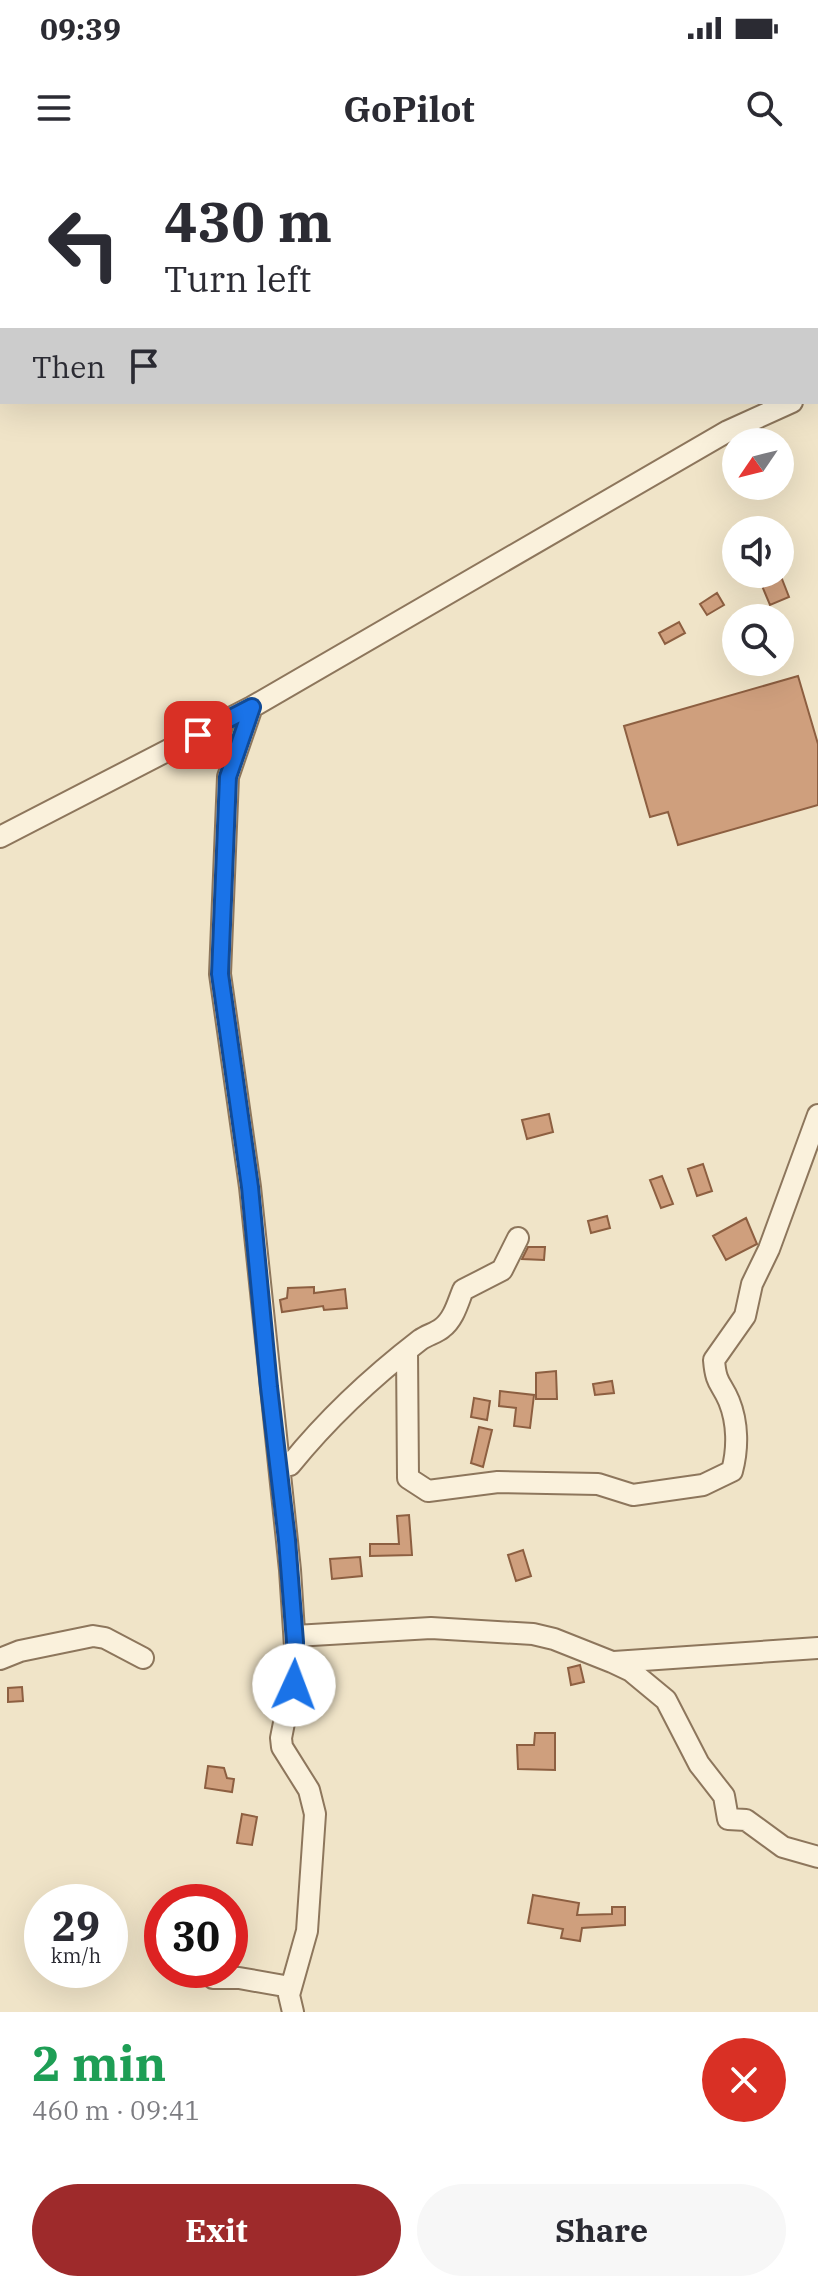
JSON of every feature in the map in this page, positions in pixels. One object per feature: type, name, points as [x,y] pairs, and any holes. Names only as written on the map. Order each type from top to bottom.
[{"type":"street","points":[[0,837],[252,707],[728,431],[788,404]]},
{"type":"street","points":[[252,707],[228,777],[220,974],[250,1187],[295,1636],[294,1685],[285,1712],[282,1747],[309,1790],[315,1814],[307,1931],[289,1995],[293,2012]]},
{"type":"street","points":[[407,1351],[408,1478],[428,1491],[498,1482],[598,1484],[633,1495],[703,1485],[732,1471],[736,1455],[734,1417],[728,1398],[716,1381],[714,1360],[745,1316],[752,1284],[769,1249],[818,1115]]},
{"type":"street","points":[[290,1465],[319,1429],[425,1336],[443,1328],[463,1290],[502,1270],[518,1238]]},
{"type":"street","points":[[295,1636],[431,1628],[533,1634],[612,1662],[631,1671],[666,1700],[699,1764],[724,1796],[728,1819],[746,1820],[783,1847],[818,1857]]},
{"type":"street","points":[[0,1659],[20,1651],[93,1636],[105,1638],[143,1658]]},
{"type":"street","points":[[612,1662],[818,1648]]},
{"type":"street","points":[[248,1980],[290,1987]]},
{"type":"building","points":[[763,588],[785,588],[789,597],[770,604]]},
{"type":"building","points":[[717,593],[723,604],[707,615],[700,604]]},
{"type":"building","points":[[679,622],[685,633],[665,644],[659,633]]},
{"type":"building","points":[[798,676],[818,744],[818,805],[678,845],[668,812],[650,817],[624,726]]},
{"type":"building","points":[[549,1114],[553,1132],[527,1139],[522,1120]]},
{"type":"building","points":[[703,1164],[712,1191],[697,1196],[688,1169]]},
{"type":"building","points":[[662,1176],[673,1204],[661,1208],[650,1180]]},
{"type":"building","points":[[607,1216],[610,1228],[591,1233],[588,1221]]},
{"type":"building","points":[[746,1218],[757,1244],[726,1260],[713,1236]]},
{"type":"building","points":[[528,1247],[545,1247],[544,1260],[522,1259]]},
{"type":"building","points":[[314,1287],[314,1293],[345,1289],[347,1308],[324,1310],[323,1306],[282,1312],[280,1300],[287,1298],[288,1288]]},
{"type":"building","points":[[556,1371],[557,1399],[536,1399],[536,1373]]},
{"type":"building","points":[[612,1381],[614,1393],[595,1395],[593,1384]]},
{"type":"building","points":[[500,1391],[534,1395],[530,1428],[514,1426],[516,1408],[499,1406]]},
{"type":"building","points":[[474,1398],[490,1401],[487,1420],[471,1417]]},
{"type":"building","points":[[479,1427],[492,1430],[483,1467],[471,1463]]},
{"type":"building","points":[[409,1515],[412,1555],[370,1556],[370,1544],[399,1544],[397,1516]]},
{"type":"building","points":[[523,1550],[531,1576],[516,1581],[508,1555]]},
{"type":"building","points":[[360,1557],[362,1576],[332,1579],[330,1559]]},
{"type":"building","points":[[580,1665],[584,1682],[571,1685],[568,1668]]},
{"type":"building","points":[[22,1687],[23,1701],[8,1702],[8,1688]]},
{"type":"building","points":[[535,1733],[555,1733],[555,1770],[518,1769],[517,1745],[534,1745]]},
{"type":"building","points":[[208,1766],[224,1768],[227,1778],[234,1779],[232,1792],[205,1788]]},
{"type":"building","points":[[242,1814],[257,1817],[252,1845],[237,1843]]},
{"type":"building","points":[[533,1895],[579,1903],[577,1915],[612,1914],[612,1907],[625,1907],[625,1925],[582,1928],[580,1941],[561,1938],[563,1929],[528,1923]]},
{"type":"route","points":[[198,735],[252,707],[228,777],[220,974],[250,1187],[287,1540],[296,1662],[294,1685]]}]
